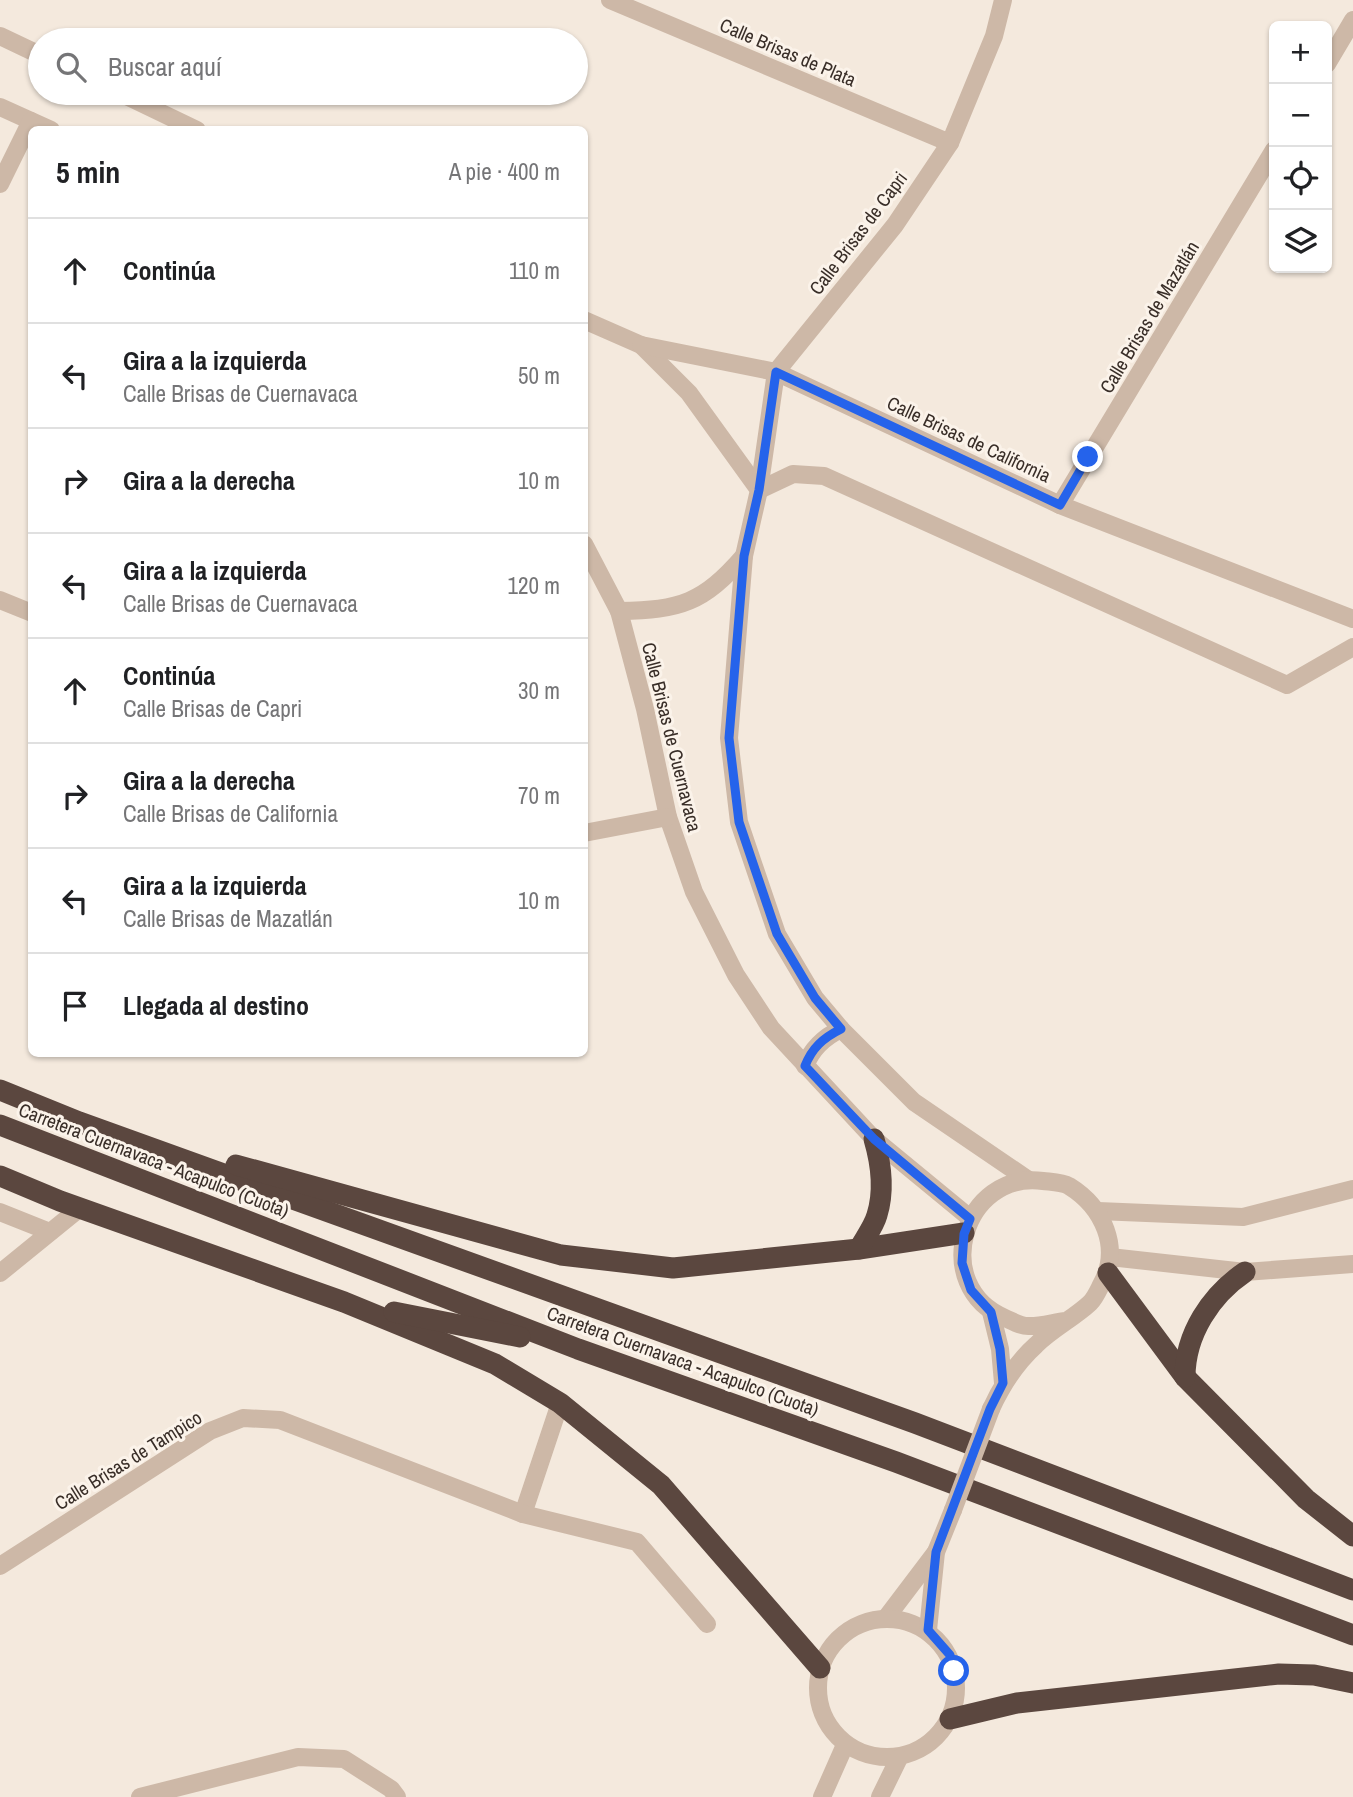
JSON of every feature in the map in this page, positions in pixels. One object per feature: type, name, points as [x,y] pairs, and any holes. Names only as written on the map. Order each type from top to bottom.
[{"type":"highway","name":"Carretera Cuernavaca - Acapulco (Cuota)","points":[[0,1090],[79,1122],[915,1423],[1353,1590]]},
{"type":"highway","points":[[79,1122],[561,1255],[673,1268],[859,1249],[967,1226]]},
{"type":"highway","name":"Carretera Cuernavaca - Acapulco (Cuota)","points":[[0,1125],[578,1349],[896,1462],[1353,1635]]},
{"type":"highway","points":[[859,1249],[877,1216],[881,1163],[874,1139]]},
{"type":"highway","points":[[0,1176],[79,1208],[344,1302],[495,1364],[560,1403],[662,1486],[820,1668]]},
{"type":"highway","points":[[1109,1265],[1185,1377],[1306,1499],[1353,1536]]},
{"type":"highway","points":[[1185,1377],[1189,1348],[1205,1312],[1230,1282],[1245,1272]]},
{"type":"highway","points":[[344,1302],[578,1349]]},
{"type":"highway","points":[[950,1719],[1017,1703],[1279,1674],[1314,1675],[1353,1683]]},
{"type":"street","name":"Calle Brisas de Plata","points":[[610,0],[950,143]]},
{"type":"street","name":"Calle Brisas de Capri","points":[[776,372],[895,225],[950,143],[994,36],[1003,0]]},
{"type":"street","points":[[1332,56],[1353,20]]},
{"type":"street","points":[[0,36],[28,49]]},
{"type":"street","points":[[145,105],[189,126]]},
{"type":"street","points":[[0,107],[42,126]]},
{"type":"street","points":[[29,126],[31,121]]},
{"type":"street","points":[[0,184],[28,127]]},
{"type":"street","name":"Calle Brisas de Mazatlán","points":[[1060,505],[1269,158]]},
{"type":"street","points":[[588,322],[641,345],[689,393],[759,490]]},
{"type":"street","name":"Calle Brisas de California","points":[[641,345],[776,372],[1060,505],[1353,619]]},
{"type":"street","points":[[776,372],[759,490],[744,556],[729,738],[739,822],[777,934],[815,998],[841,1029],[914,1102],[1027,1179],[1067,1184],[1098,1211],[1108,1233],[1109,1265],[1092,1301],[1036,1344],[1003,1383],[990,1409],[936,1552],[886,1618]]},
{"type":"street","points":[[759,490],[793,474],[824,476],[1287,685],[1353,647]]},
{"type":"street","name":"Calle Brisas de Cuernavaca","points":[[588,552],[619,611],[645,709],[668,817],[694,892],[736,975],[771,1028],[805,1066],[874,1139],[967,1226]]},
{"type":"street","points":[[619,611],[657,611],[691,601],[720,583],[744,556]]},
{"type":"street","points":[[0,600],[28,611]]},
{"type":"street","points":[[588,832],[668,817]]},
{"type":"street","points":[[805,1066],[816,1046],[841,1029]]},
{"type":"street","points":[[1027,1179],[993,1192],[967,1226],[962,1263],[971,1290],[991,1312],[1027,1327],[1066,1321]]},
{"type":"street","points":[[1098,1211],[1243,1217],[1353,1189]]},
{"type":"street","points":[[0,1273],[79,1208]]},
{"type":"street","points":[[0,1212],[50,1232]]},
{"type":"street","points":[[1109,1265],[1245,1272],[1353,1264]]},
{"type":"street","points":[[991,1312],[1000,1349],[1003,1383]]},
{"type":"street","points":[[523,1514],[560,1403]]},
{"type":"street","name":"Calle Brisas de Tampico","points":[[0,1566],[210,1432],[243,1418],[280,1420],[523,1514],[637,1542],[707,1624]]},
{"type":"street","points":[[928,1630],[936,1552]]},
{"type":"street","points":[[886,1618],[928,1630],[950,1655],[958,1687],[950,1719],[929,1745],[899,1758],[871,1757],[845,1745],[827,1724],[818,1697],[820,1668],[834,1642],[858,1624],[886,1618]]},
{"type":"street","points":[[822,1797],[845,1745]]},
{"type":"street","points":[[140,1797],[298,1757],[344,1759],[391,1789],[397,1797]]},
{"type":"street","points":[[880,1797],[899,1758]]},
{"type":"route","points":[[954,1671],[950,1655],[928,1630],[936,1552],[990,1409],[1003,1383],[997,1332],[991,1312],[971,1290],[962,1263],[964,1234],[970,1219],[874,1139],[805,1066],[816,1046],[841,1029],[815,998],[777,934],[739,822],[729,738],[744,556],[759,490],[776,372],[1060,505],[1088,457]]}]
